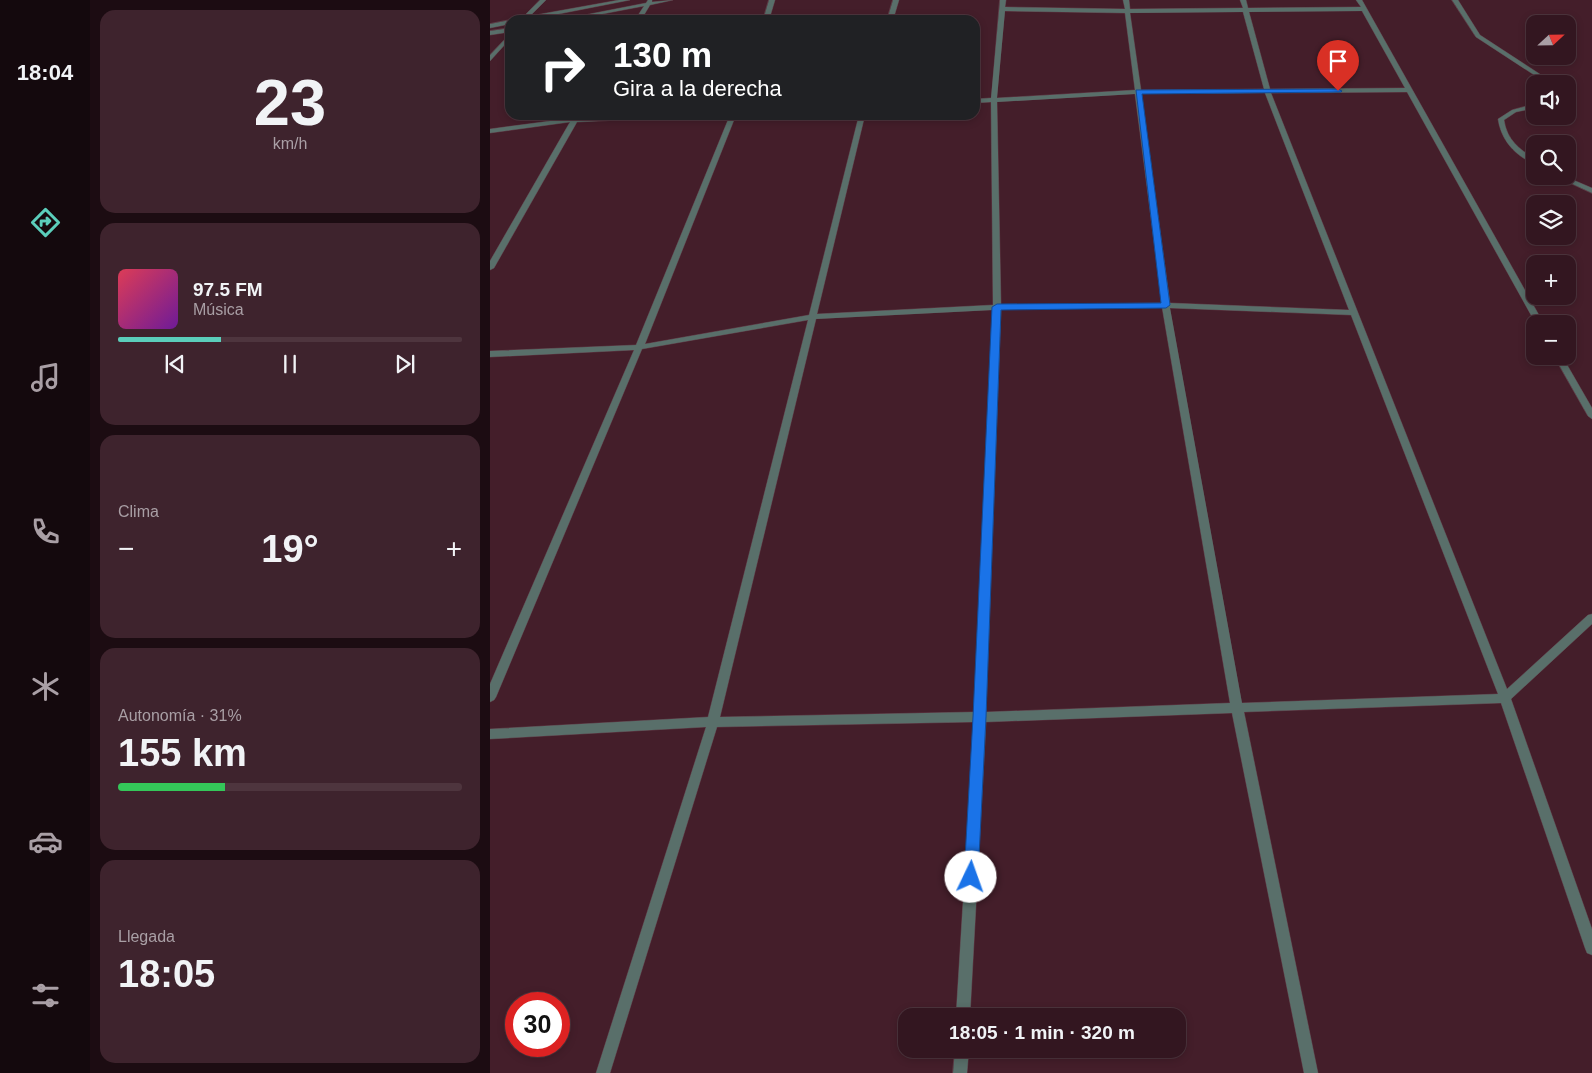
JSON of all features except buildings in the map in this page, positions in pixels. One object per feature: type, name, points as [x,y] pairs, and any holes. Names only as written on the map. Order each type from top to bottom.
[{"type":"street","points":[[528,15],[543,0]]},
{"type":"street","points":[[549,15],[627,0]]},
{"type":"street","points":[[586,15],[649,2],[670,0]]},
{"type":"street","points":[[768,15],[772,0]]},
{"type":"street","points":[[892,15],[896,0]]},
{"type":"street","points":[[1126,0],[1166,305],[1237,708],[1311,1073]]},
{"type":"street","points":[[1243,0],[1267,91],[1505,698],[1592,948]]},
{"type":"street","points":[[1359,0],[1535,315]]},
{"type":"street","points":[[1455,0],[1478,36],[1538,75]]},
{"type":"street","points":[[641,15],[649,2]]},
{"type":"street","points":[[963,1008],[980,717],[997,307],[994,101],[1002,5],[1128,11],[1364,9]]},
{"type":"street","points":[[490,26],[505,23]]},
{"type":"street","points":[[490,33],[505,31]]},
{"type":"street","points":[[490,59],[505,42]]},
{"type":"street","points":[[980,101],[1139,92],[1409,90]]},
{"type":"street","points":[[1526,108],[1514,111],[1501,119],[1502,132],[1514,150],[1526,157]]},
{"type":"street","points":[[490,131],[563,120]]},
{"type":"street","points":[[490,268],[575,120]]},
{"type":"street","points":[[490,697],[639,347],[731,120]]},
{"type":"street","points":[[603,1073],[713,722],[861,120]]},
{"type":"street","points":[[1576,184],[1592,191]]},
{"type":"street","points":[[490,354],[639,347],[812,318],[997,307],[1166,305],[1354,312]]},
{"type":"street","points":[[1563,365],[1592,416]]},
{"type":"street","points":[[490,734],[713,722],[980,717],[1505,698],[1592,618]]},
{"type":"street","points":[[960,1073],[961,1058]]},
{"type":"route","points":[[971,877],[980,717],[997,307],[1166,305],[1139,92],[1338,91]]}]
